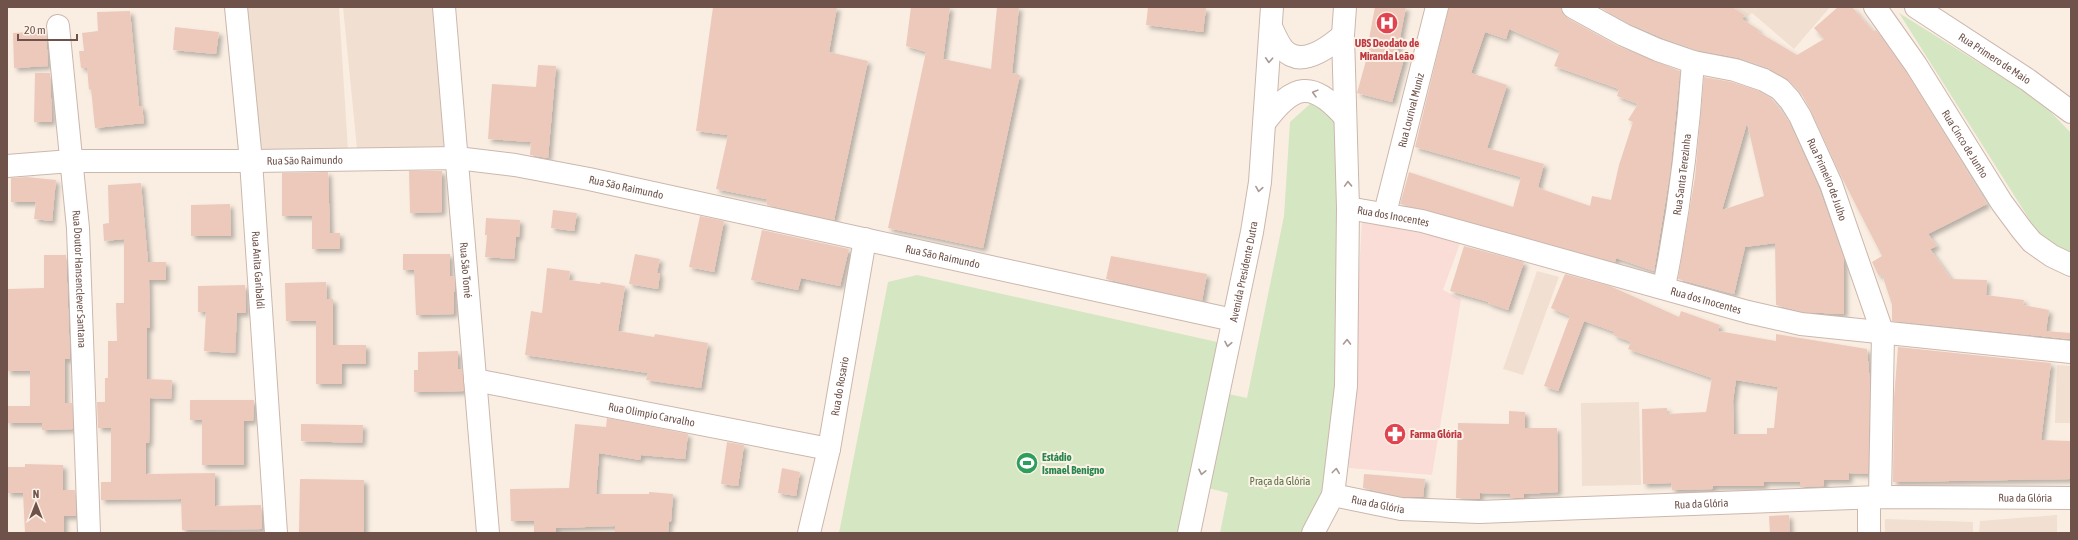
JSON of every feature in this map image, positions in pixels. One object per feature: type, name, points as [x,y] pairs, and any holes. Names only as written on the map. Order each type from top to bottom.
[{"type":"street","name":"Rua Anita Garibaldi","points":[[236,7],[251,161],[276,533]]},
{"type":"street","name":"Rua São Tomé","points":[[444,7],[488,533]]},
{"type":"street","points":[[1325,533],[1332,498],[1346,386],[1348,208],[1343,35],[1345,7]]},
{"type":"street","name":"Rua Lourival Muniz","points":[[1385,213],[1437,7]]},
{"type":"street","name":"Rua Primeiro de Julho","points":[[1573,7],[1624,35],[1658,50],[1693,62],[1735,70],[1764,80],[1780,89],[1790,100],[1800,116],[1831,184],[1883,334],[1874,498],[1869,533]]},
{"type":"street","name":"Rua Cinco de Junho","points":[[1875,7],[1916,65],[2002,203],[2022,230],[2032,242],[2052,256],[2071,265]]},
{"type":"street","name":"Rua Primero de Maio","points":[[1916,7],[2021,75],[2071,112]]},
{"type":"street","points":[[1271,17],[1283,49],[1295,56],[1303,57],[1326,50],[1343,35]]},
{"type":"street","name":"Avenida Presidente Dutra","points":[[1189,533],[1259,189],[1265,122],[1271,17]]},
{"type":"street","name":"Rua Doutor Hansenclever Santana","points":[[58,26],[78,228],[88,533]]},
{"type":"street","name":"Rua Santa Terezinha","points":[[1664,287],[1676,225],[1685,162],[1693,62]]},
{"type":"street","points":[[1265,122],[1278,104],[1288,96],[1299,91],[1321,94],[1331,101],[1345,117]]},
{"type":"street","name":"Rua São Raimundo","points":[[7,166],[71,161],[251,161],[457,158],[515,165],[590,179],[1233,320]]},
{"type":"street","name":"Rua dos Inocentes","points":[[1348,208],[1385,213],[1422,221],[1664,287],[1748,312],[1801,324],[1883,334],[2071,352]]},
{"type":"street","name":"Rua do Rosario","points":[[809,533],[829,449],[865,239]]},
{"type":"street","name":"Rua Olimpio Carvalho","points":[[475,380],[829,449]]},
{"type":"street","points":[[1313,533],[1332,498]]},
{"type":"street","name":"Rua da Glória","points":[[1332,498],[1401,509],[1479,512],[1874,498],[2071,498]]},
{"type":"shaded area","points":[[247,7],[339,7],[348,151],[256,157]]},
{"type":"shaded area","points":[[343,7],[433,7],[445,157],[358,159]]},
{"type":"shaded area","points":[[1732,7],[1756,7],[1753,11],[1757,7],[1830,7],[1794,49],[1752,13],[1748,16]]},
{"type":"shaded area","points":[[1362,219],[1463,235],[1443,290],[1461,299],[1432,475],[1349,468]]},
{"type":"shaded area","points":[[1537,271],[1559,277],[1523,375],[1503,369]]},
{"type":"shaded area","points":[[2057,365],[2071,366],[2071,423],[2055,423]]},
{"type":"shaded area","points":[[1639,402],[1641,485],[1582,486],[1581,403]]},
{"type":"shaded area","points":[[2057,515],[2057,533],[1979,533],[1980,521]]},
{"type":"shaded area","points":[[1885,519],[1973,522],[1973,533],[1885,533]]},
{"type":"green space","points":[[1899,13],[2039,100],[2071,133],[2071,252],[2043,241]]},
{"type":"green space","name":"Praça da Glória","points":[[1310,104],[1327,106],[1342,124],[1343,278],[1328,502],[1304,533],[1220,533],[1228,493],[1208,488],[1228,394],[1247,398],[1284,216],[1290,122]]},
{"type":"green space","name":"Estádio Ismael Benigno","points":[[917,275],[1226,344],[1186,533],[839,533],[888,282]]},
{"type":"building","points":[[713,7],[837,7],[829,52],[868,61],[834,220],[767,205],[766,199],[716,189],[728,135],[696,131]]},
{"type":"building","points":[[911,7],[950,7],[943,59],[991,69],[997,7],[1019,7],[1012,73],[1020,75],[983,248],[888,228],[926,52],[906,46]]},
{"type":"building","points":[[1148,7],[1206,8],[1203,32],[1146,25]]},
{"type":"building","points":[[1375,7],[1406,7],[1397,53],[1405,55],[1392,102],[1357,93],[1372,39],[1369,39]]},
{"type":"building","points":[[1449,7],[1561,7],[1562,13],[1567,18],[1618,46],[1680,71],[1670,173],[1654,271],[1616,258],[1615,262],[1400,204],[1409,172],[1513,207],[1521,177],[1415,147]],"holes":[[[1509,29],[1560,51],[1554,66],[1619,89],[1617,96],[1638,104],[1628,120],[1633,122],[1619,165],[1611,200],[1592,196],[1590,206],[1538,187],[1544,164],[1487,148],[1507,85],[1471,73],[1485,32],[1506,39]]]},
{"type":"building","points":[[1599,7],[1732,7],[1745,15],[1742,19],[1759,30],[1758,32],[1797,55],[1824,39],[1814,28],[1838,7],[1852,7],[1873,31],[1876,30],[1906,72],[1987,204],[1928,234],[1937,246],[1930,249],[1951,279],[1987,280],[1986,295],[2024,300],[2023,305],[2049,310],[2046,331],[2071,333],[2071,339],[1892,321],[1892,305],[1882,274],[1879,276],[1872,262],[1882,256],[1801,93],[1789,81],[1768,68],[1739,58],[1696,50],[1630,24]]},
{"type":"building","points":[[130,11],[139,106],[142,106],[144,123],[95,128],[87,68],[81,68],[79,51],[84,51],[82,33],[98,31],[97,12]]},
{"type":"building","points":[[175,27],[219,32],[216,54],[173,50]]},
{"type":"building","points":[[46,31],[48,66],[14,68],[13,33]]},
{"type":"building","points":[[538,65],[556,66],[548,158],[530,155],[531,142],[488,139],[492,84],[536,87]]},
{"type":"building","points":[[35,73],[50,73],[52,122],[34,122]]},
{"type":"building","points":[[1704,77],[1732,82],[1759,91],[1772,99],[1789,122],[1819,189],[1844,259],[1844,314],[1803,312],[1776,305],[1775,243],[1745,247],[1734,294],[1678,279],[1695,177]],"holes":[[[1747,123],[1764,196],[1722,210]]]},
{"type":"building","points":[[409,171],[442,171],[442,212],[410,213]]},
{"type":"building","points":[[328,172],[330,233],[340,233],[340,249],[312,249],[312,216],[282,216],[282,173]]},
{"type":"building","points":[[27,177],[56,180],[52,221],[34,219],[36,202],[11,202],[11,178]]},
{"type":"building","points":[[141,183],[148,262],[166,262],[166,280],[149,280],[150,328],[147,328],[147,379],[172,380],[171,399],[150,398],[149,443],[146,443],[146,474],[215,473],[215,506],[261,505],[262,529],[182,530],[181,499],[101,500],[101,482],[111,482],[111,428],[98,428],[97,402],[105,402],[105,378],[108,378],[108,341],[117,341],[116,303],[124,303],[124,239],[104,241],[103,224],[109,223],[108,185]]},
{"type":"building","points":[[230,204],[231,236],[191,236],[191,205]]},
{"type":"building","points":[[553,210],[577,213],[574,231],[551,228]]},
{"type":"building","points":[[700,216],[724,221],[714,272],[689,267]]},
{"type":"building","points":[[486,218],[520,220],[519,237],[516,237],[514,259],[485,257],[487,235],[485,235]]},
{"type":"building","points":[[762,230],[849,249],[840,286],[801,278],[798,290],[751,280]]},
{"type":"building","points":[[1464,246],[1524,262],[1508,310],[1488,303],[1489,302],[1450,291]]},
{"type":"building","points":[[403,254],[450,254],[450,276],[454,276],[454,314],[416,315],[414,270],[403,270]]},
{"type":"building","points":[[635,254],[660,259],[657,273],[660,273],[658,289],[629,284]]},
{"type":"building","points":[[44,255],[66,255],[70,359],[65,359],[65,403],[72,403],[73,429],[42,430],[42,423],[7,423],[7,406],[30,406],[30,371],[7,371],[7,289],[44,288]]},
{"type":"building","points":[[1111,256],[1207,274],[1202,301],[1106,279]]},
{"type":"building","points":[[547,268],[570,271],[569,280],[600,284],[601,282],[625,286],[618,331],[654,337],[655,334],[708,343],[701,388],[646,380],[648,373],[525,355],[531,311],[542,313]]},
{"type":"building","points":[[1565,274],[1610,286],[1679,317],[1681,311],[1720,325],[1718,331],[1776,341],[1776,334],[1867,349],[1870,384],[1868,474],[1849,473],[1849,480],[1824,480],[1824,486],[1800,487],[1800,482],[1764,482],[1764,486],[1713,486],[1713,489],[1672,490],[1671,483],[1643,484],[1642,409],[1667,408],[1667,414],[1706,412],[1712,378],[1628,349],[1631,342],[1613,335],[1615,332],[1584,321],[1558,391],[1544,386],[1570,316],[1551,308]],"holes":[[[1736,380],[1778,387],[1774,428],[1767,428],[1767,434],[1734,434],[1733,401]]]},
{"type":"building","points":[[326,282],[327,299],[333,299],[333,345],[366,345],[366,364],[342,364],[342,384],[316,384],[316,321],[286,321],[285,283]]},
{"type":"building","points":[[245,285],[246,313],[237,313],[235,353],[204,351],[206,312],[198,312],[198,286]]},
{"type":"building","points":[[1898,347],[2051,363],[2041,440],[2071,441],[2071,479],[1893,482],[1894,398]]},
{"type":"building","points":[[458,351],[458,369],[462,369],[464,391],[414,392],[414,370],[418,370],[418,352]]},
{"type":"building","points":[[190,400],[254,400],[253,421],[244,421],[244,465],[202,465],[202,420],[190,420]]},
{"type":"building","points":[[1509,411],[1525,412],[1525,428],[1557,428],[1558,492],[1524,494],[1524,498],[1510,498],[1510,494],[1480,493],[1480,499],[1456,498],[1458,423],[1509,424]]},
{"type":"building","points":[[607,418],[688,434],[685,459],[641,455],[640,460],[599,453],[596,494],[649,494],[649,492],[673,494],[671,522],[669,521],[668,533],[615,533],[615,526],[556,528],[556,533],[534,533],[534,521],[511,521],[510,489],[569,488],[575,424],[606,427]]},
{"type":"building","points":[[301,424],[363,425],[362,443],[301,441]]},
{"type":"building","points":[[727,442],[744,445],[738,486],[721,484]]},
{"type":"building","points":[[25,464],[63,465],[63,490],[75,490],[76,516],[64,516],[64,533],[25,533],[23,493],[7,493],[7,467],[25,467]]},
{"type":"building","points":[[782,468],[800,472],[796,496],[778,493]]},
{"type":"building","points":[[1364,474],[1425,479],[1423,497],[1403,497],[1363,488]]},
{"type":"building","points":[[300,479],[364,480],[364,533],[299,532]]},
{"type":"building","points":[[1789,515],[1790,533],[1770,533],[1769,516]]},
{"type":"place","name":"UBS Deodato de Miranda Leão","points":[[1387,23]]},
{"type":"place","name":"Farma Glória","points":[[1395,434]]},
{"type":"place","name":"Estádio Ismael Benigno","points":[[1027,463]]}]
